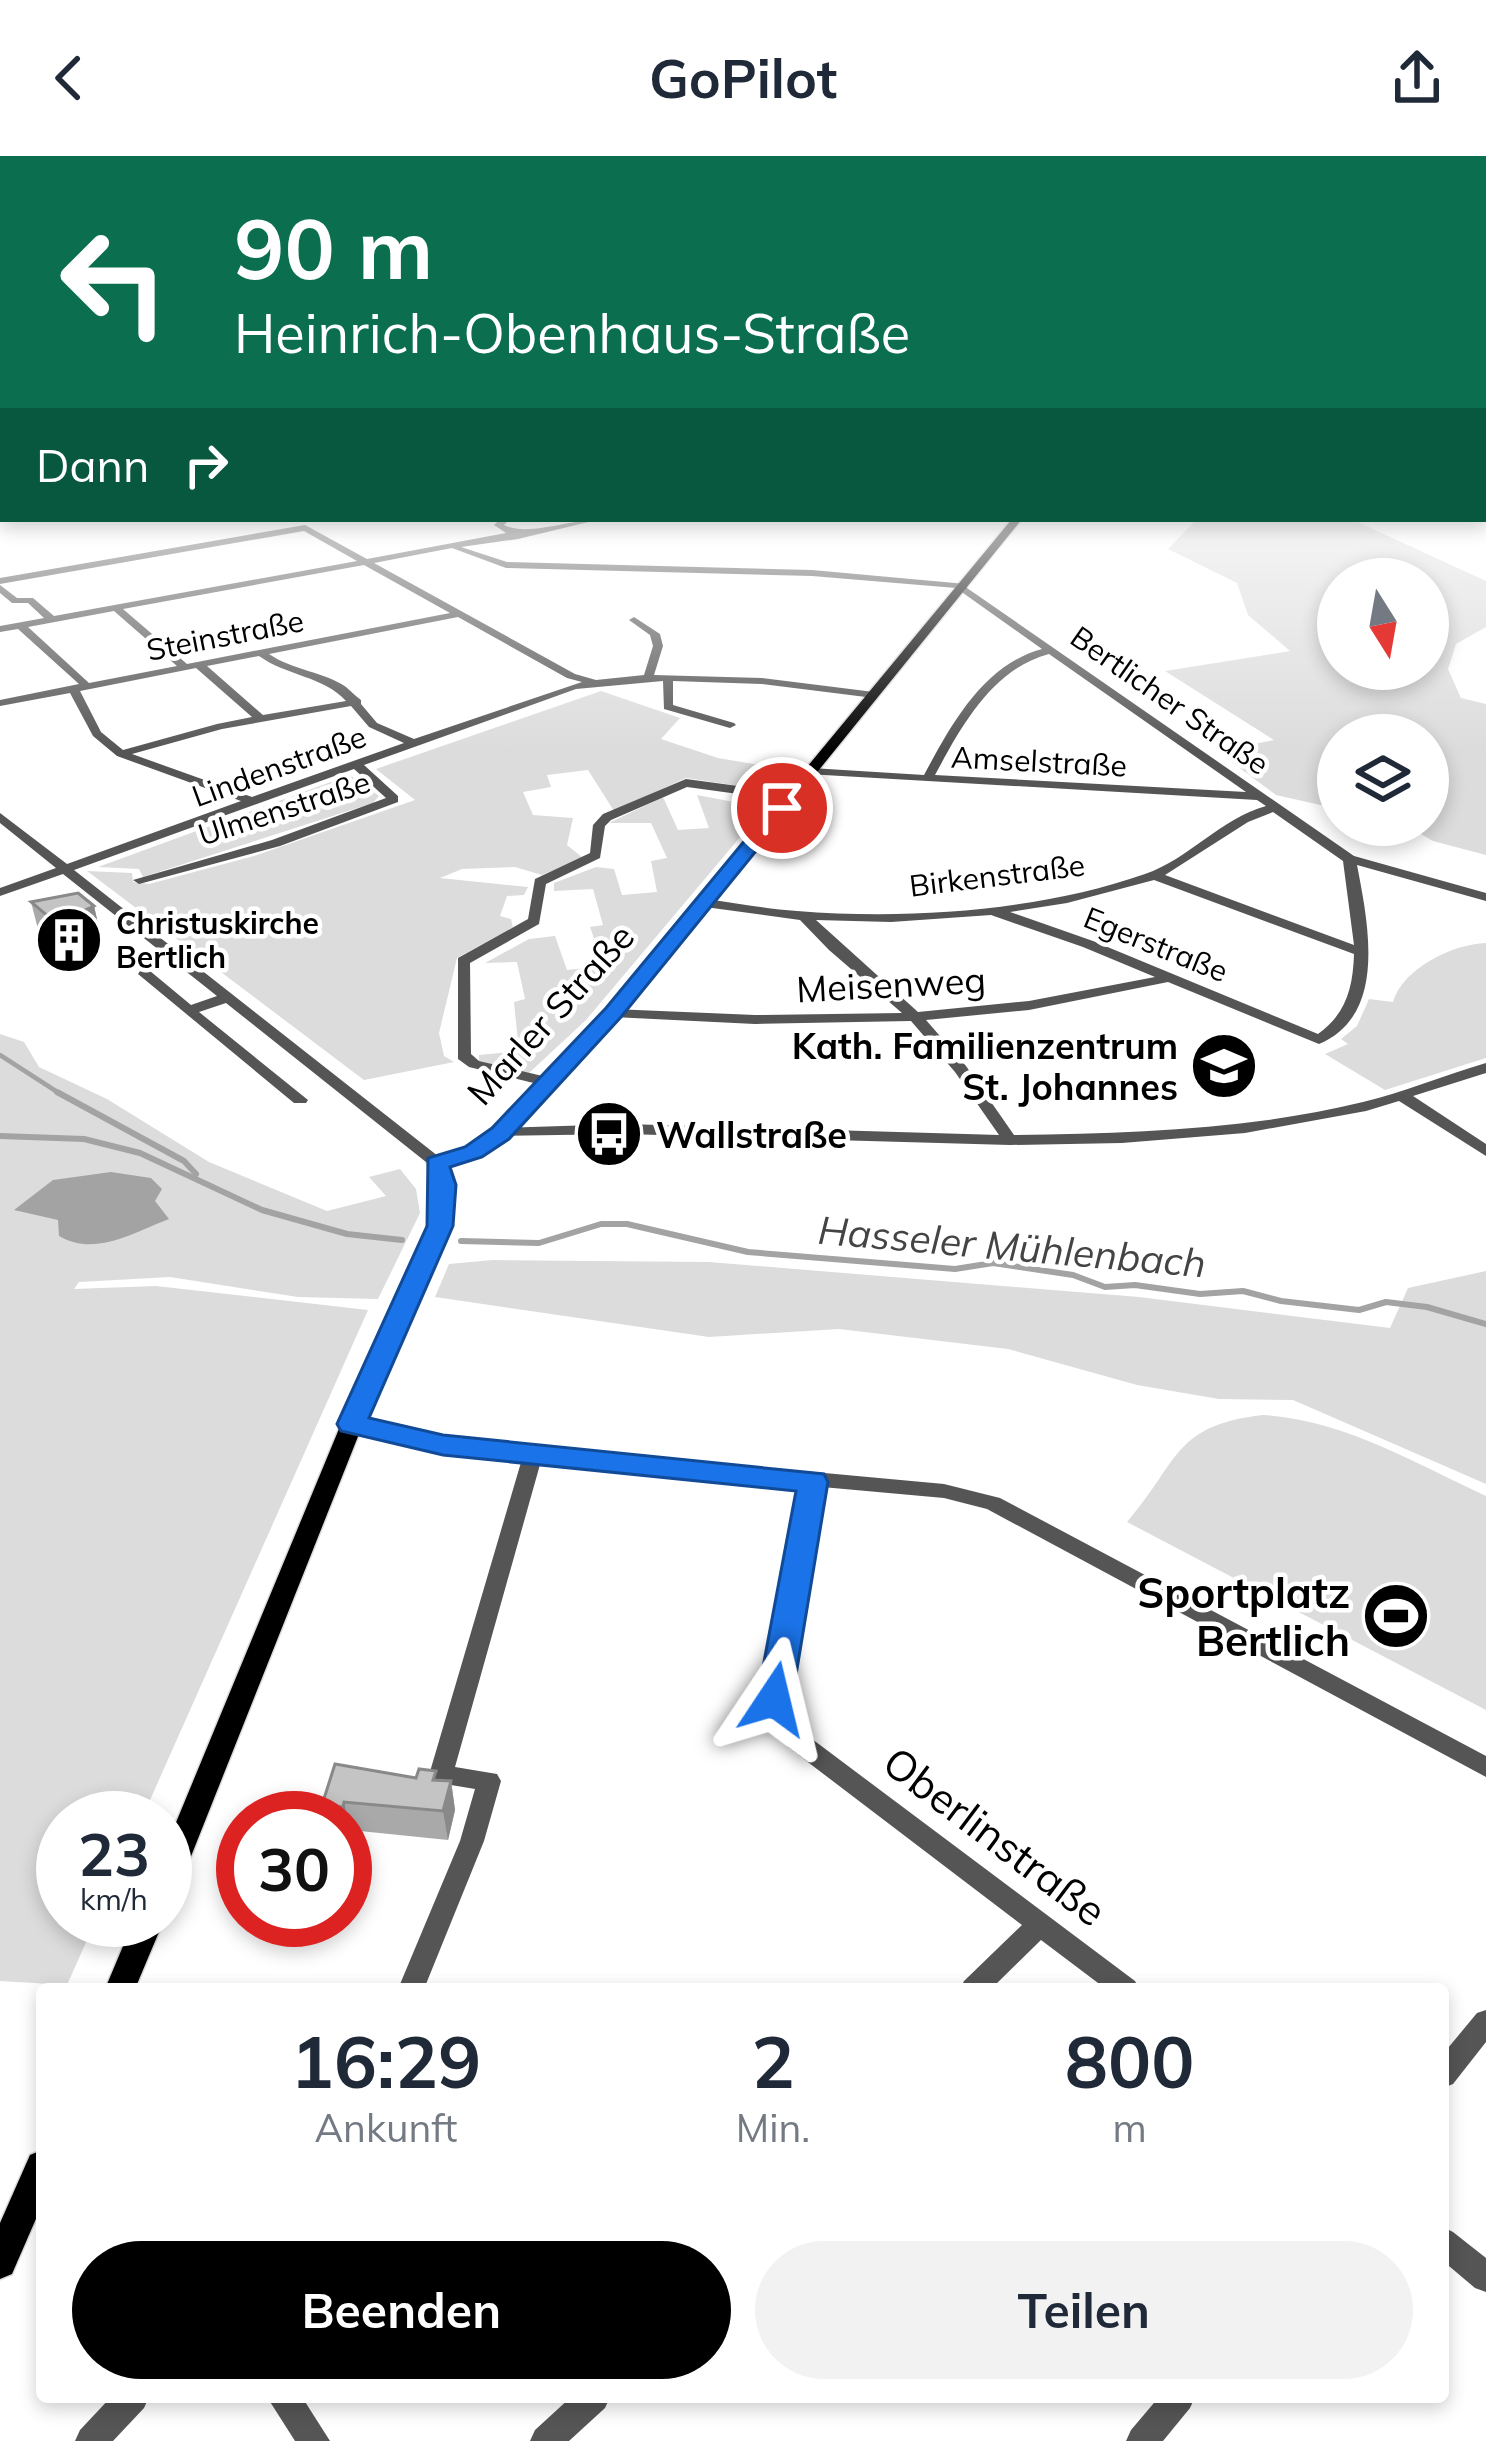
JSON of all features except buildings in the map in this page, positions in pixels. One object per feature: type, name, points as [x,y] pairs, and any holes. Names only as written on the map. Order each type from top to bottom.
[{"type":"main road","name":"Marler Straße","points":[[437,1163],[474,1152],[501,1133],[614,1013],[1001,539]]},
{"type":"main road","points":[[192,1818],[352,1424],[440,1226],[443,1185],[437,1163]]},
{"type":"main road","points":[[123,1983],[138,1947]]},
{"type":"main road","points":[[4,2250],[36,2179]]},
{"type":"street","points":[[0,585],[248,539]]},
{"type":"street","points":[[324,539],[572,681]]},
{"type":"street","points":[[0,629],[504,539]]},
{"type":"street","points":[[456,548],[506,565],[812,573],[962,587]]},
{"type":"street","points":[[0,585],[15,601],[30,600],[52,620]]},
{"type":"street","name":"Bertlicher Straße","points":[[962,587],[1348,859],[1486,897]]},
{"type":"street","points":[[116,608],[259,718]]},
{"type":"street","name":"Steinstraße","points":[[0,703],[460,614]]},
{"type":"street","points":[[634,620],[655,634],[658,646],[648,678]]},
{"type":"street","points":[[20,626],[80,688],[98,736],[121,754],[225,788],[252,802]]},
{"type":"street","points":[[927,779],[944,748],[992,685],[1022,658],[1051,650]]},
{"type":"street","points":[[260,652],[277,664],[322,678],[357,702],[373,725],[412,743]]},
{"type":"street","points":[[668,678],[668,706],[730,725]]},
{"type":"street","name":"Lindenstraße","points":[[0,892],[572,681],[764,681],[874,695]]},
{"type":"street","points":[[121,754],[259,718],[357,702]]},
{"type":"street","name":"Ulmenstraße","points":[[139,880],[276,844],[394,799],[355,764]]},
{"type":"street","name":"Amselstraße","points":[[811,772],[1264,797]]},
{"type":"street","points":[[550,1082],[474,1064],[463,1056],[464,962],[534,921],[540,882],[596,855],[599,825],[607,817],[686,783],[790,797]]},
{"type":"street","name":"Birkenstraße","points":[[705,903],[804,916],[988,909],[1155,876],[1277,807]]},
{"type":"street","points":[[0,818],[437,1163]]},
{"type":"street","points":[[1155,876],[1361,952],[1348,859]]},
{"type":"street","name":"Egerstraße","points":[[988,909],[1318,1040],[1345,1024],[1354,1001],[1361,952]]},
{"type":"street","points":[[804,916],[855,970],[914,1019],[976,1087],[1010,1141]]},
{"type":"street","points":[[145,974],[300,1100]]},
{"type":"street","name":"Meisenweg","points":[[614,1013],[868,1022],[1072,999],[1168,978]]},
{"type":"street","points":[[189,1011],[228,998]]},
{"type":"street","points":[[501,1133],[653,1128],[1010,1141],[1226,1132],[1300,1122],[1403,1097],[1486,1068]]},
{"type":"street","points":[[1403,1097],[1486,1151]]},
{"type":"street","points":[[352,1424],[443,1445],[944,1492],[993,1503],[1486,1767]]},
{"type":"street","points":[[413,1983],[472,1841],[489,1780],[441,1774],[533,1454]]},
{"type":"street","name":"Oberlinstraße","points":[[813,1482],[774,1699],[781,1721],[796,1740],[1118,1983]]},
{"type":"street","points":[[979,1983],[1041,1924]]},
{"type":"street","points":[[1449,2068],[1486,2022]]},
{"type":"street","points":[[1449,2247],[1486,2277]]},
{"type":"street","points":[[91,2441],[127,2403]]},
{"type":"street","points":[[287,2403],[314,2441]]},
{"type":"street","points":[[546,2441],[587,2403]]},
{"type":"street","points":[[1142,2441],[1173,2403]]},
{"type":"shaded area","points":[[1178,539],[1394,539],[1436,558],[1317,558],[1317,690],[1449,690],[1449,671],[1461,698],[1486,704],[1486,855],[1449,845],[1449,714],[1317,714],[1317,804],[1276,795],[1217,751],[1274,740],[1165,671],[1290,651],[1248,615],[1237,583],[1168,549]]},
{"type":"shaded area","points":[[1449,564],[1486,581],[1486,627],[1456,644],[1449,666]]},
{"type":"shaded area","points":[[601,691],[680,718],[661,739],[718,758],[789,770],[773,791],[686,778],[614,811],[588,770],[547,775],[551,787],[523,792],[533,815],[573,818],[567,845],[583,858],[542,875],[515,867],[462,869],[440,878],[528,887],[524,895],[507,896],[500,916],[511,919],[513,927],[457,958],[439,1033],[444,1056],[454,1062],[364,1080],[87,871],[132,873],[133,882],[149,884],[254,856],[415,800],[376,769]]},
{"type":"shaded area","points":[[350,775],[379,796],[373,803],[143,877],[139,869],[98,867]]},
{"type":"shaded area","points":[[697,795],[739,803],[748,795],[773,798],[586,1020],[529,1073],[479,1061],[479,1055],[519,1051],[514,1002],[525,999],[517,962],[485,963],[529,939],[555,936],[567,970],[604,966],[590,927],[603,925],[593,889],[554,891],[554,883],[596,867],[614,869],[622,895],[657,892],[651,861],[667,858],[651,823],[609,823],[663,797],[678,830],[709,828]]},
{"type":"shaded area","points":[[1486,943],[1486,1058],[1385,1090],[1325,1054],[1348,1044],[1341,1039],[1357,1026],[1369,999],[1393,1002],[1407,979],[1431,960]]},
{"type":"shaded area","points":[[0,1034],[24,1042],[39,1067],[107,1099],[209,1162],[327,1211],[386,1196],[369,1177],[400,1169],[416,1189],[420,1213],[378,1299],[298,1297],[170,1277],[79,1282],[74,1289],[156,1286],[368,1310],[154,1791],[36,1791],[36,1947],[84,1947],[68,1983],[0,1981]]},
{"type":"shaded area","points":[[111,1172],[151,1178],[162,1189],[155,1201],[169,1219],[114,1241],[86,1244],[59,1236],[58,1220],[14,1210],[53,1180]]},
{"type":"shaded area","points":[[493,1260],[709,1262],[1139,1297],[1390,1328],[1408,1288],[1486,1271],[1486,1484],[1293,1400],[1219,1399],[1137,1385],[1008,1349],[839,1329],[709,1337],[435,1297],[449,1264]]},
{"type":"shaded area","name":"Sportplatz Bertlich","points":[[1263,1415],[1350,1434],[1486,1496],[1486,1710],[1127,1522],[1194,1437],[1233,1420]]},
{"type":"waterway","points":[[0,1055],[59,1093]]},
{"type":"waterway","points":[[59,1093],[184,1161],[196,1174]]},
{"type":"waterway","points":[[0,1136],[84,1139],[140,1153],[262,1210],[347,1234],[402,1240]]},
{"type":"waterway","name":"Hasseler Mühlenbach","points":[[461,1241],[539,1243],[601,1224],[627,1224],[748,1252],[955,1269],[993,1263],[1073,1275],[1105,1287],[1135,1285],[1200,1294],[1243,1291],[1281,1301],[1359,1310],[1386,1302],[1427,1307],[1486,1324]]},
{"type":"place","name":"Christuskirche Bertlich","points":[[69,940]]},
{"type":"place","name":"Kath. Familienzentrum St. Johannes","points":[[1224,1066]]},
{"type":"place","name":"Wallstraße","points":[[609,1134]]},
{"type":"place","name":"Sportplatz Bertlich","points":[[1396,1616]]},
{"type":"route","points":[[774,1699],[813,1482],[443,1445],[352,1424],[440,1226],[443,1185],[437,1163],[474,1152],[501,1133],[614,1013],[782,808]]}]
